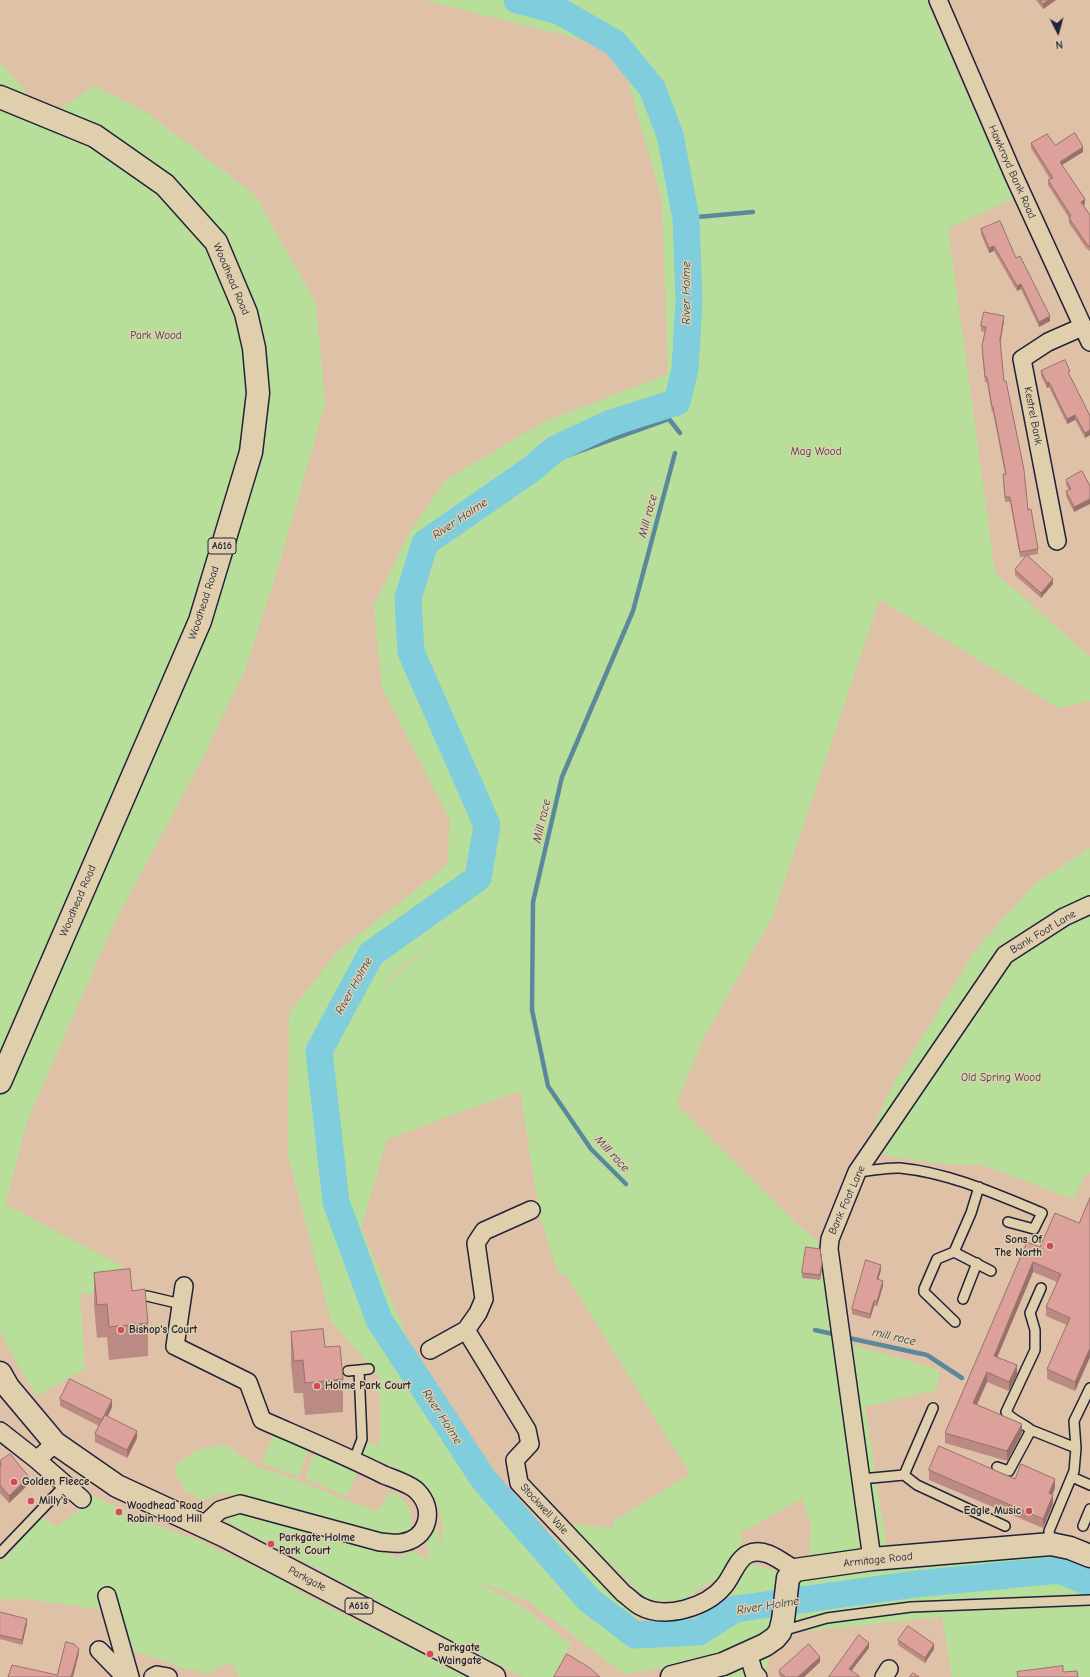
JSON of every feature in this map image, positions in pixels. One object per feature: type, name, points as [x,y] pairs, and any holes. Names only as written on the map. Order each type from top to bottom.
[{"type":"main road","name":"Woodhead Road","points":[[0,97],[95,136],[165,186],[216,242],[246,313],[254,348],[258,393],[251,452],[200,621],[0,1082]]},
{"type":"main road","name":"A616","points":[[0,1373],[8,1387],[55,1443]]},
{"type":"main road","name":"Parkgate","points":[[55,1443],[117,1486],[204,1525],[494,1677]]},
{"type":"main road","name":"Armitage Road","points":[[791,1578],[872,1559],[1051,1544],[1070,1548],[1090,1556]]},
{"type":"main road","points":[[672,1677],[718,1670],[765,1645],[782,1626],[791,1578]]},
{"type":"street","name":"Hawkroyd Bank Road","points":[[938,0],[1010,167],[1084,320],[1090,342]]},
{"type":"street","name":"Kestrel Bank","points":[[1057,541],[1022,359],[1084,320]]},
{"type":"street","name":"Bank Foot Lane","points":[[872,1559],[829,1249],[830,1239],[857,1172],[1005,955],[1064,917],[1090,905]]},
{"type":"street","points":[[430,1350],[466,1330],[478,1313],[484,1299],[476,1243],[484,1231],[531,1210]]},
{"type":"street","points":[[184,1286],[175,1346],[248,1382],[262,1420],[354,1460],[416,1490],[427,1506],[428,1518],[423,1532],[417,1537],[400,1544],[380,1542],[240,1504],[220,1510],[204,1525]]},
{"type":"street","name":"Stockwell Vale","points":[[466,1330],[527,1430],[530,1444],[515,1460],[519,1483],[623,1593],[641,1606],[658,1611],[682,1610],[705,1602],[724,1586],[744,1556],[750,1553],[770,1554],[791,1578]]},
{"type":"street","points":[[0,1431],[37,1460],[82,1500]]},
{"type":"street","points":[[37,1460],[55,1443]]},
{"type":"street","points":[[107,1596],[130,1677]]},
{"type":"street","points":[[99,1650],[125,1677]]},
{"type":"street","points":[[748,1653],[754,1673],[758,1677]]},
{"type":"street","points":[[153,1677],[157,1675],[168,1677]]},
{"type":"lane","points":[[857,1172],[899,1168],[937,1174],[979,1187],[1042,1213],[1034,1229],[1008,1222]]},
{"type":"lane","points":[[955,1322],[924,1292],[937,1260],[954,1252],[971,1213],[979,1187]]},
{"type":"lane","points":[[954,1252],[991,1271]]},
{"type":"lane","points":[[963,1299],[976,1263]]},
{"type":"lane","points":[[1041,1288],[1030,1313],[1035,1330],[1035,1350],[1006,1412],[1010,1418],[1022,1422],[1031,1430],[1076,1448]]},
{"type":"lane","points":[[147,1296],[181,1304]]},
{"type":"lane","points":[[348,1371],[369,1369]]},
{"type":"lane","points":[[354,1460],[362,1439],[359,1370]]},
{"type":"lane","points":[[1051,1544],[1049,1531],[1074,1471],[1076,1448],[1074,1421],[1090,1388]]},
{"type":"lane","points":[[904,1475],[934,1408]]},
{"type":"lane","points":[[997,1467],[1009,1471],[1031,1430]]},
{"type":"lane","points":[[861,1479],[904,1475],[917,1485],[1005,1526]]},
{"type":"lane","points":[[1072,1477],[1090,1485]]},
{"type":"lane","points":[[0,1553],[65,1485]]},
{"type":"lane","points":[[1083,1526],[1090,1509]]},
{"type":"lane","points":[[782,1626],[827,1618],[911,1607],[1090,1600]]},
{"type":"green space","name":"Mag Wood","points":[[424,0],[926,0],[1013,199],[948,228],[995,572],[1090,657],[1090,701],[1058,708],[880,600],[772,918],[703,1039],[676,1104],[798,1225],[818,1242],[834,1242],[850,1344],[940,1370],[936,1390],[865,1407],[886,1543],[901,1569],[1052,1555],[1090,1572],[1090,1677],[952,1677],[942,1617],[797,1632],[771,1655],[762,1677],[663,1677],[662,1668],[624,1674],[528,1601],[471,1578],[526,1609],[571,1644],[553,1677],[523,1677],[225,1521],[240,1512],[398,1557],[411,1551],[429,1559],[427,1541],[437,1528],[443,1548],[442,1519],[437,1502],[431,1492],[424,1484],[405,1472],[363,1456],[365,1442],[380,1445],[380,1394],[370,1390],[372,1382],[382,1380],[331,1321],[288,1155],[289,1013],[338,951],[447,865],[450,820],[382,688],[374,606],[408,534],[447,479],[544,422],[668,374],[662,200],[619,49]],"holes":[[[431,945],[384,986],[386,981]],[[520,1091],[540,1217],[558,1273],[566,1275],[690,1474],[615,1520],[612,1528],[568,1523],[650,1602],[682,1600],[720,1577],[743,1540],[740,1533],[802,1499],[811,1526],[807,1578],[749,1564],[729,1600],[686,1622],[642,1623],[526,1511],[485,1458],[411,1346],[361,1228],[387,1139]]]},
{"type":"green space","name":"Park Wood","points":[[0,62],[48,117],[94,86],[145,111],[255,195],[316,303],[325,404],[284,548],[245,671],[197,769],[114,924],[28,1119],[5,1204],[129,1270],[127,1292],[80,1294],[85,1369],[37,1396],[9,1350],[0,1330]]},
{"type":"green space","name":"Old Spring Wood","points":[[1090,848],[1090,1174],[1087,1173],[1073,1199],[983,1165],[941,1164],[863,1152],[891,1088],[976,949],[1035,884]]},
{"type":"green space","points":[[274,1434],[309,1448],[298,1477],[262,1462]]},
{"type":"green space","points":[[226,1445],[259,1468],[278,1473],[356,1504],[379,1511],[384,1500],[393,1491],[408,1505],[410,1509],[411,1518],[409,1533],[396,1538],[372,1531],[354,1530],[224,1493],[203,1500],[185,1491],[174,1471],[178,1462],[201,1449]]},
{"type":"green space","points":[[315,1450],[359,1469],[347,1496],[305,1479]]},
{"type":"green space","points":[[94,1496],[142,1520],[206,1543],[217,1550],[281,1578],[305,1595],[467,1677],[238,1677],[233,1665],[225,1664],[208,1674],[179,1668],[174,1664],[133,1651],[120,1627],[99,1609],[23,1599],[0,1599],[0,1562],[15,1548],[32,1520],[43,1517],[56,1527],[72,1516]]},
{"type":"building","points":[[1040,0],[1049,0],[1043,4]]},
{"type":"building","points":[[1075,133],[1083,147],[1060,162],[1085,199],[1081,202],[1090,215],[1090,247],[1069,218],[1071,216],[1048,180],[1053,178],[1031,143],[1047,134],[1055,145]]},
{"type":"building","points":[[1000,221],[1016,258],[1020,256],[1050,316],[1039,322],[1021,284],[1017,286],[994,246],[989,248],[981,229]]},
{"type":"building","points":[[984,312],[1004,316],[1000,340],[1004,381],[1006,381],[1024,470],[1028,510],[1031,509],[1038,549],[1020,552],[1010,497],[1005,497],[1003,474],[1006,474],[987,377],[985,377],[982,346],[986,327],[981,326]]},
{"type":"building","points":[[1065,360],[1070,371],[1068,372],[1090,416],[1090,430],[1085,433],[1075,415],[1067,419],[1049,382],[1047,383],[1041,371]]},
{"type":"building","points":[[1082,471],[1090,486],[1090,499],[1074,507],[1066,491],[1071,489],[1066,480]]},
{"type":"building","points":[[1027,555],[1053,579],[1041,593],[1015,570]]},
{"type":"building","points":[[1090,1198],[1090,1348],[1075,1382],[1047,1369],[1070,1318],[1046,1307],[1061,1274],[1033,1262],[994,1356],[1017,1365],[1009,1382],[987,1372],[973,1403],[1022,1424],[1007,1451],[945,1433],[1027,1242],[1040,1247],[1055,1213],[1079,1223]]},
{"type":"building","points":[[806,1247],[820,1249],[822,1263],[820,1275],[802,1273]]},
{"type":"building","points":[[866,1260],[881,1265],[877,1279],[883,1281],[877,1301],[874,1301],[870,1314],[852,1309]]},
{"type":"building","points":[[130,1269],[132,1291],[145,1289],[148,1323],[109,1327],[107,1304],[97,1305],[94,1273]]},
{"type":"building","points":[[323,1329],[325,1347],[340,1346],[343,1379],[305,1383],[303,1360],[294,1361],[291,1332]]},
{"type":"building","points":[[70,1379],[112,1400],[102,1420],[60,1399]]},
{"type":"building","points":[[105,1415],[137,1431],[127,1450],[95,1434]]},
{"type":"building","points":[[939,1446],[1015,1479],[1021,1464],[1055,1479],[1049,1493],[1053,1495],[1043,1519],[929,1470]]},
{"type":"building","points":[[10,1454],[29,1477],[9,1496],[0,1485],[0,1461]]},
{"type":"building","points":[[0,1612],[27,1619],[22,1640],[0,1635]]},
{"type":"building","points":[[908,1626],[934,1644],[925,1658],[898,1640]]},
{"type":"building","points":[[859,1635],[869,1643],[849,1669],[859,1677],[829,1677]]},
{"type":"building","points":[[66,1642],[74,1644],[79,1649],[71,1677],[8,1677],[12,1665],[57,1675]]},
{"type":"building","points":[[809,1644],[820,1657],[798,1677],[785,1677],[779,1671]]},
{"type":"building","points":[[567,1654],[590,1668],[600,1677],[554,1677]]},
{"type":"building","points":[[1063,1666],[1063,1672],[1077,1671],[1078,1677],[1018,1677],[1017,1672]]},
{"type":"building","points":[[913,1673],[919,1677],[910,1677]]},
{"type":"waterway","name":"River Holme","points":[[517,0],[559,11],[615,43],[652,88],[670,135],[686,218],[689,301],[685,369],[677,402],[611,423],[555,449],[533,468],[425,543],[408,598],[411,652],[487,825],[478,878],[371,954],[319,1051],[336,1202],[379,1320],[484,1480],[589,1600],[635,1635],[699,1632],[735,1609],[916,1584],[1059,1570],[1090,1583]]},
{"type":"waterway","points":[[686,218],[753,212]]},
{"type":"waterway","name":"Mill race","points":[[533,468],[669,419],[680,433]]},
{"type":"waterway","name":"Mill race","points":[[626,1184],[591,1149],[548,1086],[532,1010],[533,902],[562,777],[633,611],[675,453]]},
{"type":"waterway","name":"mill race","points":[[815,1330],[837,1335]]},
{"type":"waterway","name":"mill race","points":[[844,1337],[927,1355],[962,1378]]},
{"type":"place","name":"Sons Of The North","points":[[1050,1246]]},
{"type":"place","name":"Bishop's Court","points":[[121,1330]]},
{"type":"place","name":"Holme Park Court","points":[[317,1386]]},
{"type":"place","name":"Golden Fleece","points":[[14,1482]]},
{"type":"place","name":"Milly's","points":[[31,1501]]},
{"type":"place","name":"Eagle Music","points":[[1029,1511]]},
{"type":"place","name":"Woodhead Road Robin Hood Hill","points":[[119,1512]]},
{"type":"place","name":"Parkgate Holme Park Court","points":[[271,1544]]},
{"type":"place","name":"Parkgate Waingate","points":[[430,1654]]}]
